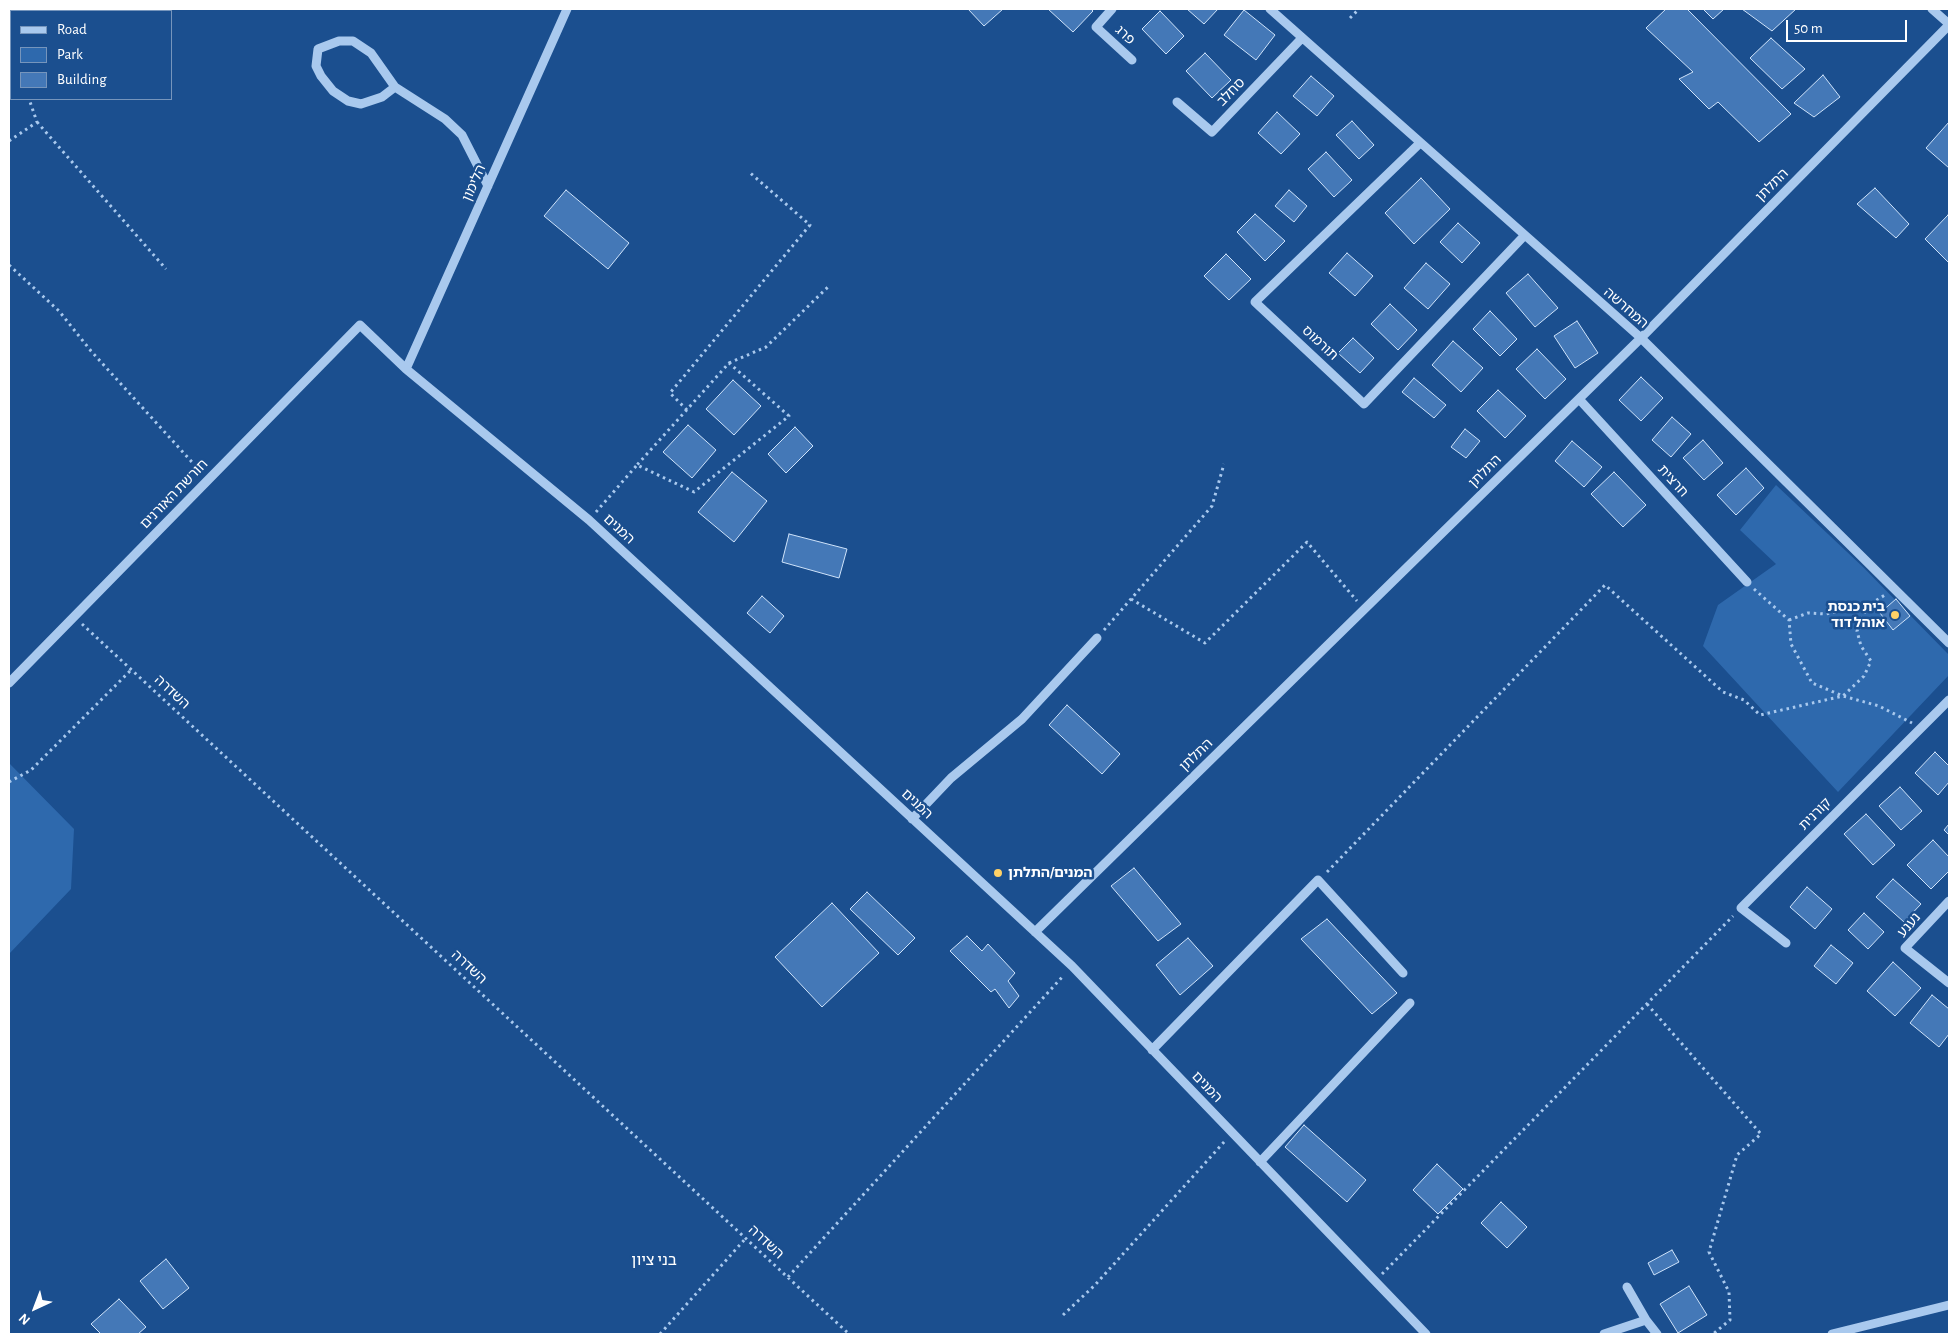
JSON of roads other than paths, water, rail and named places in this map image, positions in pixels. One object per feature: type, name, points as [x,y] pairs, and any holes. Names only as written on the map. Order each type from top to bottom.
[{"type":"street","name":"הלימון","points":[[406,369],[567,9]]},
{"type":"street","name":"פרג","points":[[1112,9],[1096,27],[1132,60]]},
{"type":"street","name":"המחרשה","points":[[1270,9],[1640,338],[1949,643]]},
{"type":"street","points":[[1932,9],[1949,25]]},
{"type":"street","name":"התלתן","points":[[1036,932],[1579,399],[1949,25]]},
{"type":"street","name":"סחלב","points":[[1176,102],[1212,132],[1302,38]]},
{"type":"street","points":[[395,87],[382,97],[361,104],[348,101],[333,91],[321,76],[316,66],[318,49],[339,40],[353,41],[371,53],[395,87],[445,119],[462,135],[488,186]]},
{"type":"street","name":"תורמוס","points":[[1420,143],[1255,302],[1364,404],[1524,236]]},
{"type":"street","name":"המנים","points":[[360,325],[406,369],[589,520],[1072,966],[1426,1334]]},
{"type":"street","name":"חורשת האורנים","points":[[9,683],[360,325]]},
{"type":"street","name":"חרצית","points":[[1579,399],[1747,582]]},
{"type":"street","points":[[912,819],[951,778],[1022,719],[1097,638]]},
{"type":"street","name":"קורנית","points":[[1786,943],[1741,908],[1949,700]]},
{"type":"street","points":[[1152,1050],[1318,880],[1403,973]]},
{"type":"street","name":"נענע","points":[[1949,901],[1905,948],[1949,983]]},
{"type":"street","points":[[1260,1162],[1410,1003]]},
{"type":"street","points":[[1627,1287],[1646,1320],[1657,1334]]},
{"type":"street","points":[[1832,1334],[1949,1306]]},
{"type":"street","points":[[1604,1334],[1646,1320]]},
{"type":"place","name":"בית כנסת אוהל דוד","points":[[1895,615]]},
{"type":"place","name":"המנים/התלתן","points":[[998,873]]},
{"type":"district","name":"בני ציון","points":[[654,1260]]}]
